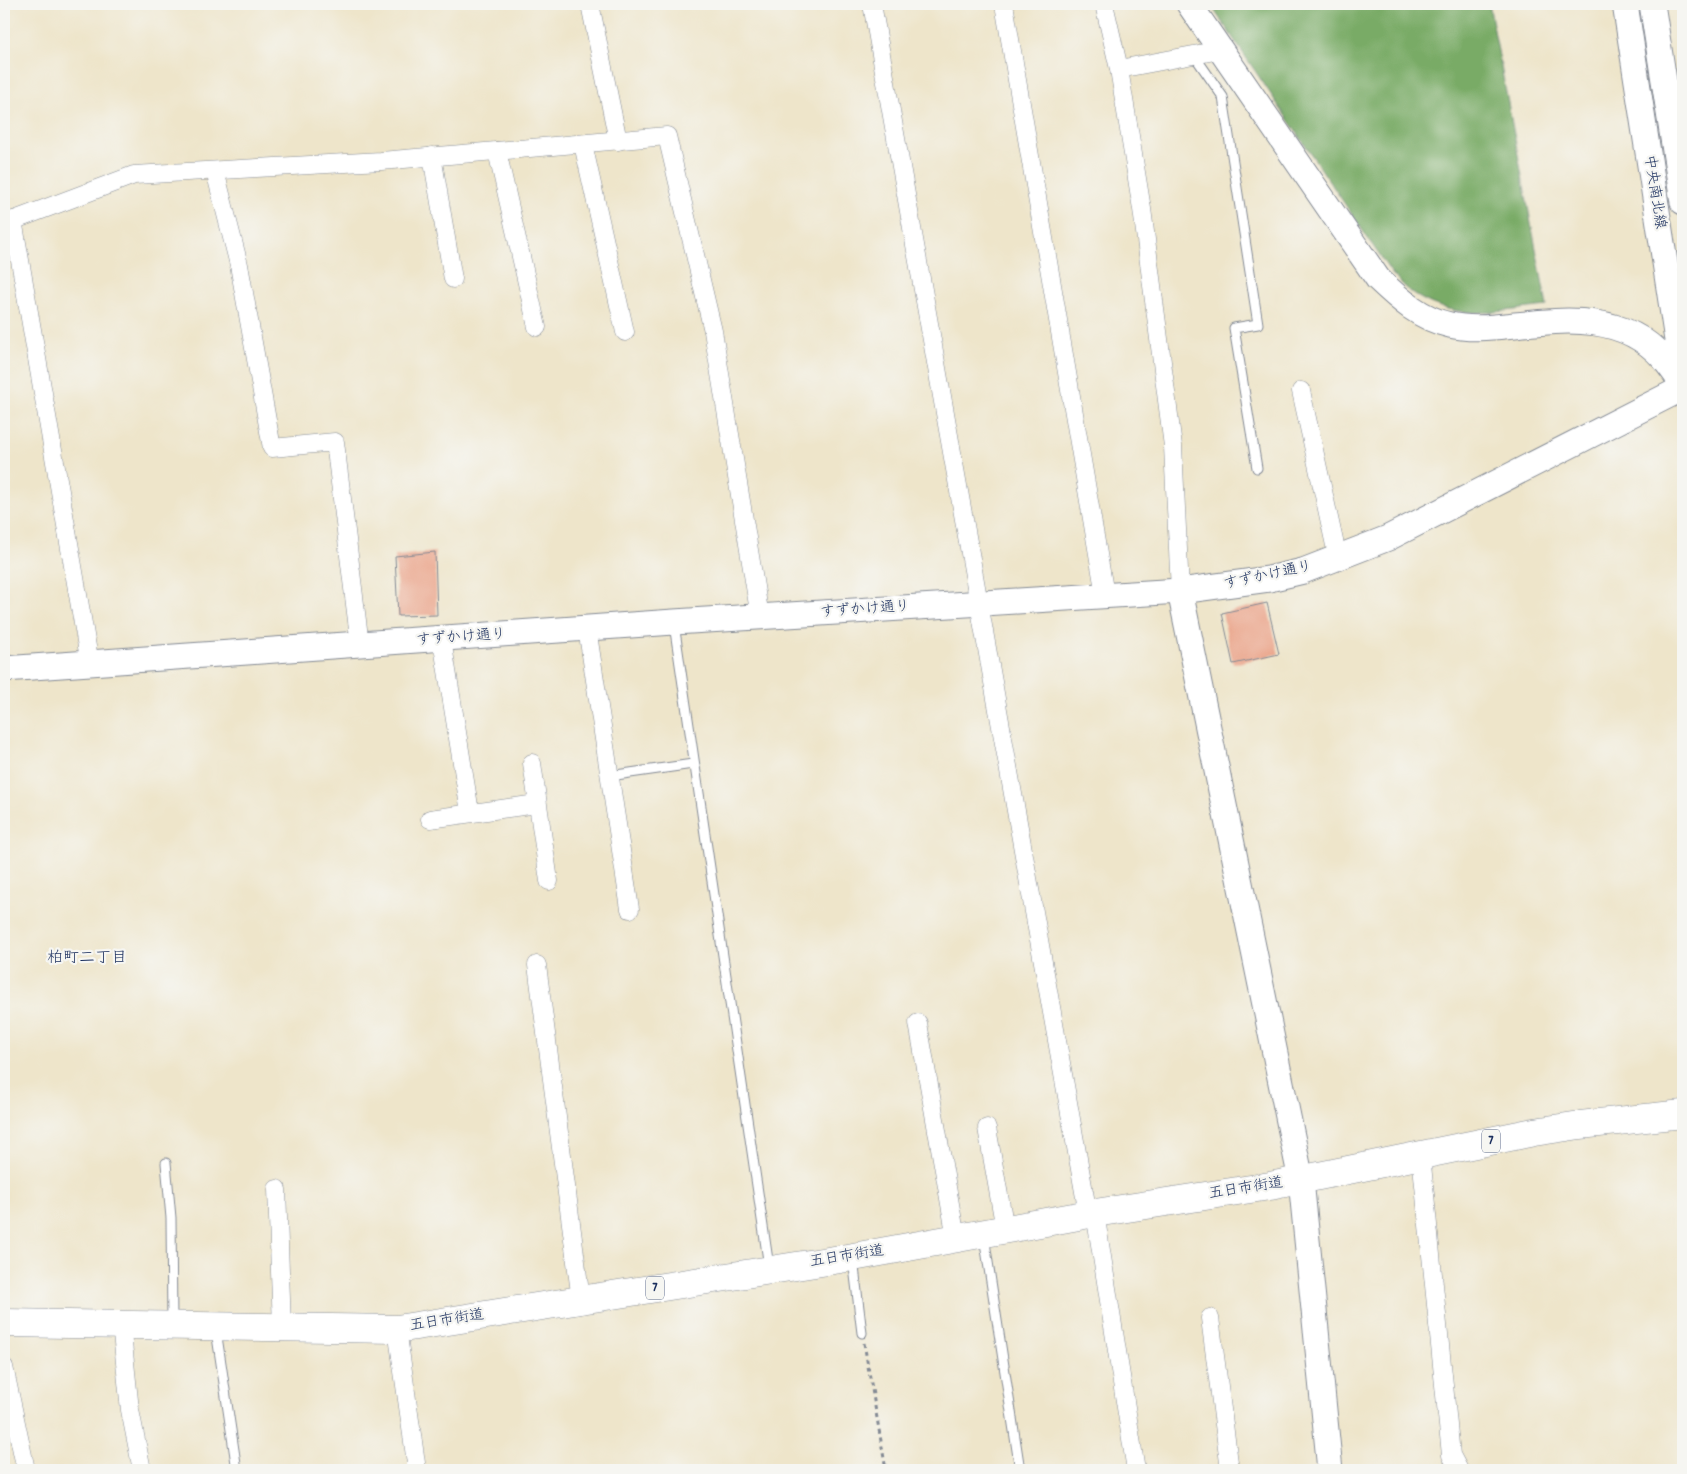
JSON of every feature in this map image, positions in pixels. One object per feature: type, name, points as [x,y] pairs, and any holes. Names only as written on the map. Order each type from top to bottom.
[{"type":"main road","name":"五日市街道","points":[[4,1323],[397,1329],[853,1257],[1095,1212],[1302,1180],[1580,1125],[1683,1114]]},
{"type":"street","points":[[590,4],[618,141]]},
{"type":"street","points":[[872,4],[1086,1202],[1095,1212],[1136,1470]]},
{"type":"street","points":[[1004,4],[1105,595]]},
{"type":"street","points":[[1104,4],[1119,69],[1142,209],[1173,446],[1180,591],[1302,1180],[1330,1470]]},
{"type":"street","points":[[1189,4],[1378,278],[1402,302],[1424,316],[1450,325],[1474,328],[1568,320],[1595,321],[1616,326],[1642,339],[1663,357],[1683,387]]},
{"type":"street","name":"中央南北線","points":[[1625,4],[1683,379]]},
{"type":"street","name":"中央南北線","points":[[1652,4],[1683,202]]},
{"type":"street","points":[[1119,69],[1220,50]]},
{"type":"street","points":[[90,664],[8,222],[134,175],[432,156],[667,136],[714,331],[760,617]]},
{"type":"street","points":[[584,144],[625,332]]},
{"type":"street","points":[[497,151],[537,327]]},
{"type":"street","points":[[432,156],[453,279]]},
{"type":"street","points":[[215,171],[239,265],[272,448],[335,442],[360,645]]},
{"type":"street","name":"すずかけ通り","points":[[4,669],[442,640],[674,622],[1180,591],[1269,579],[1303,571],[1338,559],[1388,538],[1683,387]]},
{"type":"street","points":[[1301,391],[1338,559]]},
{"type":"street","points":[[586,628],[630,909]]},
{"type":"street","points":[[442,640],[470,812]]},
{"type":"street","points":[[532,763],[549,881]]},
{"type":"street","points":[[430,819],[538,804]]},
{"type":"street","points":[[537,965],[581,1300]]},
{"type":"street","points":[[918,1023],[956,1238]]},
{"type":"street","points":[[987,1128],[994,1231]]},
{"type":"street","points":[[1421,1155],[1451,1455],[1459,1470]]},
{"type":"street","points":[[277,1189],[282,1327]]},
{"type":"street","points":[[1210,1318],[1230,1470]]},
{"type":"street","points":[[121,1324],[130,1410],[142,1470]]},
{"type":"street","points":[[397,1329],[416,1470]]},
{"type":"street","points":[[4,1367],[26,1470]]},
{"type":"lane","points":[[1194,54],[1223,97],[1258,324],[1234,328],[1257,468]]},
{"type":"lane","points":[[674,622],[693,764],[769,1270]]},
{"type":"lane","points":[[609,776],[693,764]]},
{"type":"lane","points":[[166,1163],[171,1218],[172,1325]]},
{"type":"lane","points":[[994,1231],[1020,1470]]},
{"type":"lane","points":[[853,1257],[862,1333]]},
{"type":"lane","points":[[215,1325],[237,1470]]},
{"type":"path","points":[[862,1333],[886,1470]]},
{"type":"green space","points":[[1210,4],[1489,4],[1547,306],[1495,312],[1463,312],[1431,303],[1409,290],[1392,274]]},
{"type":"building","points":[[435,552],[437,615],[398,616],[395,556]]},
{"type":"building","points":[[1267,603],[1279,654],[1233,664],[1222,613]]},
{"type":"district","name":"柏町二丁目","points":[[87,958]]}]
